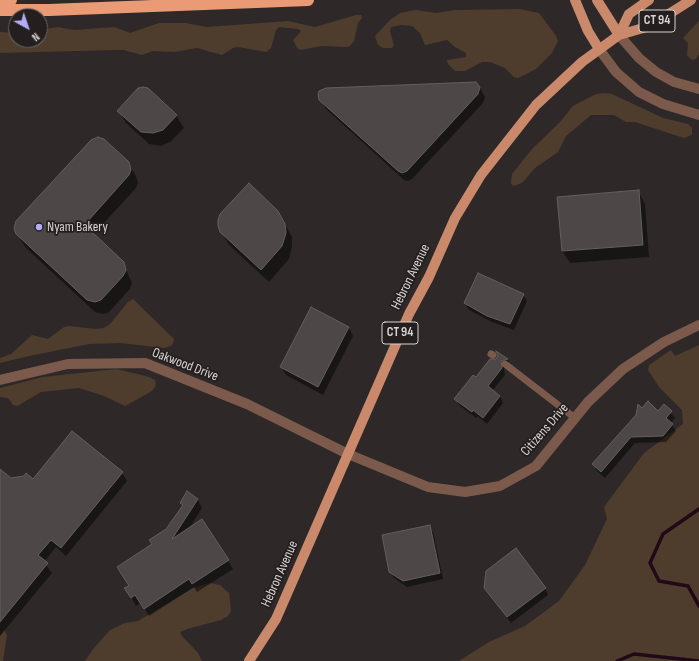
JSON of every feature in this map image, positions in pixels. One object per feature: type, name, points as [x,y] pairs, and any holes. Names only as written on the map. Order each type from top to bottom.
[{"type":"highway","points":[[0,1],[11,0]]},
{"type":"highway","points":[[0,10],[49,10],[308,0]]},
{"type":"main road","points":[[575,0],[588,30],[599,49]]},
{"type":"main road","points":[[598,0],[619,35]]},
{"type":"main road","name":"Hebron Avenue","points":[[619,35],[629,14],[649,0]]},
{"type":"main road","name":"Hebron Avenue","points":[[249,661],[276,619],[409,314],[429,277],[450,229],[466,198],[499,150],[536,105],[562,80],[599,49],[619,35],[650,26],[691,0]]},
{"type":"street","points":[[619,35],[635,54],[656,72],[674,82],[699,89]]},
{"type":"street","points":[[599,49],[616,72],[639,92],[663,104],[699,114]]},
{"type":"street","name":"Citizens Drive","points":[[348,454],[428,487],[465,492],[500,486],[536,466],[588,402],[623,369],[664,342],[699,325]]},
{"type":"street","name":"Oakwood Drive","points":[[0,380],[68,364],[146,363],[247,404],[348,454]]},
{"type":"lane","points":[[505,364],[575,418]]},
{"type":"shaded area","points":[[520,9],[539,13],[558,41],[552,53],[536,69],[518,78],[514,77],[505,68],[490,62],[482,62],[465,71],[455,71],[448,64],[447,60],[466,57],[466,53],[455,47],[447,40],[425,45],[420,33],[412,26],[401,25],[391,27],[390,31],[394,45],[392,48],[383,48],[378,45],[375,36],[390,20],[400,13],[415,10],[436,13],[455,10]]},
{"type":"shaded area","points":[[356,15],[361,15],[362,18],[358,23],[354,41],[347,47],[322,46],[300,50],[297,48],[293,40],[301,31],[298,29],[279,27],[276,30],[271,48],[266,52],[238,47],[233,48],[222,55],[197,48],[175,52],[153,51],[142,55],[124,50],[0,53],[0,32],[8,32],[8,48],[48,48],[48,29],[58,27],[74,30],[114,27],[130,33],[159,23],[186,23],[207,27],[288,21],[315,27]]},
{"type":"shaded area","points":[[699,21],[699,54],[696,59],[692,60],[687,55],[688,43],[683,38]]},
{"type":"shaded area","points":[[596,94],[612,94],[663,118],[688,124],[692,128],[692,135],[684,138],[635,122],[626,122],[614,115],[591,115],[566,136],[558,152],[535,168],[522,183],[513,186],[511,183],[512,174],[532,149],[560,122],[573,106]]},
{"type":"shaded area","points":[[133,299],[174,339],[171,346],[164,348],[121,343],[89,344],[0,363],[0,358],[11,354],[32,335],[48,339],[64,327],[69,326],[95,329],[104,328],[110,324],[128,302]]},
{"type":"shaded area","points":[[699,345],[699,661],[459,661],[489,642],[525,626],[559,601],[585,565],[607,519],[604,507],[644,453],[683,424],[682,410],[659,387],[648,370],[649,365],[671,350],[675,356]]},
{"type":"shaded area","points":[[117,369],[149,377],[155,380],[155,387],[152,391],[125,406],[104,396],[79,388],[41,392],[17,406],[13,405],[8,398],[0,397],[0,388],[43,377]]},
{"type":"shaded area","points":[[210,583],[220,585],[229,593],[231,611],[228,616],[221,620],[180,632],[198,653],[202,661],[85,661],[93,649],[110,630],[125,623],[138,621],[193,588]]},
{"type":"shaded area","points":[[4,630],[7,635],[3,661],[0,661],[0,636]]},
{"type":"building","points":[[476,82],[480,87],[478,94],[407,171],[402,173],[319,100],[318,95],[319,91],[326,88]]},
{"type":"building","points":[[138,88],[148,88],[177,115],[163,130],[153,133],[141,132],[117,111]]},
{"type":"building","points":[[98,137],[104,139],[129,162],[131,170],[129,175],[87,222],[90,230],[124,262],[126,270],[123,276],[101,300],[95,302],[87,300],[16,234],[14,228],[16,221],[91,140]]},
{"type":"building","points":[[249,183],[278,211],[285,224],[286,233],[282,246],[261,270],[220,232],[218,226],[220,214]]},
{"type":"building","points":[[639,190],[643,245],[562,251],[557,197]]},
{"type":"building","points":[[478,273],[524,294],[510,324],[487,316],[464,303]]},
{"type":"building","points":[[311,307],[349,327],[318,387],[280,367]]},
{"type":"building","points":[[496,351],[508,359],[501,361],[502,368],[488,386],[500,396],[483,418],[473,410],[472,412],[454,399],[473,375],[476,377],[490,359],[496,359],[498,355]]},
{"type":"building","points":[[648,401],[658,411],[664,404],[672,411],[666,418],[673,424],[663,436],[631,437],[601,472],[592,464],[636,415],[638,404],[642,408]]},
{"type":"building","points":[[72,431],[123,472],[61,548],[51,540],[38,555],[48,563],[0,622],[0,469],[11,478],[24,476],[26,473],[33,479]]},
{"type":"building","points":[[187,491],[198,499],[172,539],[202,519],[229,560],[192,584],[189,579],[144,609],[135,595],[131,598],[124,588],[129,586],[117,567],[152,544],[149,540],[166,529],[183,505],[180,503]]},
{"type":"building","points":[[430,525],[440,573],[403,581],[389,572],[382,535]]},
{"type":"building","points":[[516,548],[546,588],[507,617],[484,588],[486,571]]},
{"type":"waterway","points":[[699,509],[663,534],[650,563],[659,581],[688,586],[699,606]]},
{"type":"waterway","points":[[617,661],[634,654],[699,661]]},
{"type":"place","name":"Nyam Bakery","points":[[39,227]]}]
